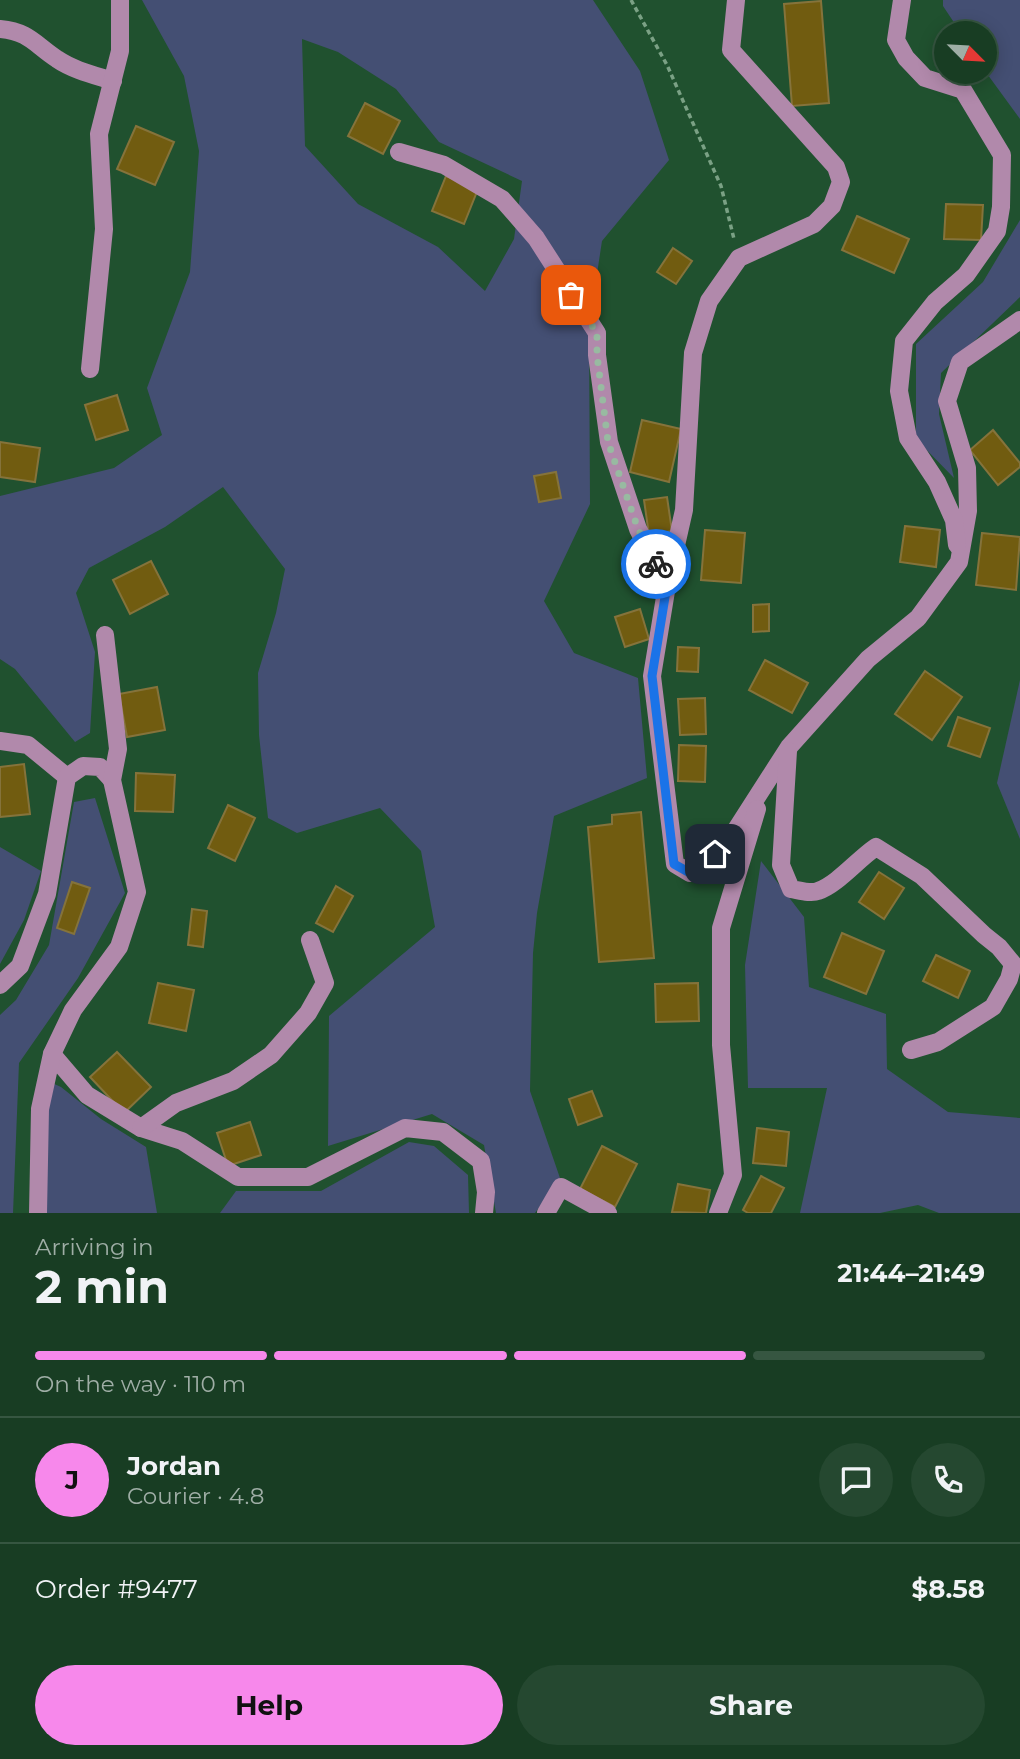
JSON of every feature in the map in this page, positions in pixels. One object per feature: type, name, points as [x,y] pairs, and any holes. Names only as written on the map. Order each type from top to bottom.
[{"type":"street","points":[[90,369],[104,229],[99,134],[120,51],[120,0]]},
{"type":"street","points":[[736,0],[731,50],[836,167],[841,182],[832,206],[814,224],[739,258],[709,301],[693,354],[684,510],[667,585],[652,676],[674,864],[690,873],[702,867],[728,842],[789,747],[868,659],[918,618],[959,562],[968,511],[967,468],[947,401],[960,362],[1020,320]]},
{"type":"street","points":[[902,0],[896,40],[906,58],[925,78],[962,90],[1002,155],[1001,207],[997,231],[966,275],[935,302],[904,341],[900,391],[908,438],[937,482],[954,520],[959,562]]},
{"type":"street","points":[[0,29],[27,35],[58,60],[113,81]]},
{"type":"street","points":[[398,152],[444,165],[502,199],[536,238],[597,333],[597,355],[608,442],[638,529],[667,585]]},
{"type":"street","points":[[38,1213],[40,1109],[52,1054],[73,1010],[119,947],[137,892],[112,780],[118,750],[105,635]]},
{"type":"street","points":[[0,741],[28,746],[67,777]]},
{"type":"street","points":[[789,747],[781,865],[791,889],[817,892],[876,847],[922,876],[999,947],[1013,964],[1009,979],[993,1007],[938,1042],[911,1050]]},
{"type":"street","points":[[0,985],[20,966],[47,894],[67,777],[83,766],[100,768],[112,780]]},
{"type":"street","points":[[718,1213],[733,1175],[721,1045],[720,928],[763,788]]},
{"type":"street","points":[[141,1128],[176,1103],[233,1082],[271,1055],[308,1013],[325,983],[310,940]]},
{"type":"street","points":[[52,1054],[87,1095],[141,1128],[181,1141],[238,1177],[308,1177],[405,1128],[443,1132],[481,1161],[486,1192],[484,1213]]},
{"type":"street","points":[[546,1213],[561,1187],[607,1213]]},
{"type":"path","points":[[631,0],[667,65],[721,186],[739,258]]},
{"type":"shaded area","points":[[142,0],[593,0],[640,71],[669,160],[602,241],[589,326],[590,504],[544,601],[574,653],[638,678],[647,778],[554,816],[537,913],[533,953],[530,1091],[560,1178],[535,1213],[496,1213],[484,1145],[432,1114],[328,1146],[329,1016],[435,927],[421,851],[380,808],[297,833],[268,818],[259,735],[258,673],[276,613],[285,569],[223,487],[165,527],[89,568],[76,593],[95,652],[90,733],[75,742],[15,669],[0,659],[0,496],[114,468],[162,435],[147,388],[190,272],[199,151],[184,76]],"holes":[[[302,39],[338,52],[396,89],[439,142],[522,181],[514,239],[485,291],[438,247],[358,204],[305,146]]]},
{"type":"shaded area","points":[[943,0],[1020,0],[1020,119],[994,84],[998,84],[998,21],[953,21],[943,6]]},
{"type":"shaded area","points":[[1020,220],[1020,297],[941,373],[939,414],[954,478],[916,439],[916,344],[983,282]]},
{"type":"shaded area","points":[[1020,680],[1020,839],[997,783]]},
{"type":"shaded area","points":[[95,798],[125,893],[78,978],[19,1063],[13,1213],[0,1213],[0,1015],[16,1000],[49,945],[74,802]]},
{"type":"shaded area","points":[[0,847],[41,871],[24,920],[0,964]]},
{"type":"shaded area","points":[[761,861],[804,917],[809,987],[886,1014],[887,1069],[948,1112],[1020,1118],[1020,1213],[939,1213],[918,1205],[880,1213],[800,1213],[827,1088],[748,1088],[745,965]]},
{"type":"shaded area","points":[[50,1082],[146,1147],[157,1213],[41,1213]]},
{"type":"shaded area","points":[[409,1142],[434,1146],[468,1175],[469,1213],[220,1213],[236,1191],[321,1191]]},
{"type":"building","points":[[821,1],[829,103],[792,106],[784,4]]},
{"type":"building","points":[[365,103],[400,121],[383,154],[348,136]]},
{"type":"building","points":[[136,126],[174,142],[155,185],[117,169]]},
{"type":"building","points":[[446,176],[478,189],[464,224],[432,211]]},
{"type":"building","points":[[946,204],[983,205],[981,240],[944,239]]},
{"type":"building","points":[[857,216],[909,239],[894,273],[842,250]]},
{"type":"building","points":[[673,248],[692,261],[676,284],[657,272]]},
{"type":"building","points":[[117,395],[128,430],[96,440],[85,405]]},
{"type":"building","points":[[642,420],[681,429],[669,482],[630,472]]},
{"type":"building","points":[[993,430],[1020,463],[1020,467],[998,485],[970,450]]},
{"type":"building","points":[[0,442],[40,448],[35,482],[0,477]]},
{"type":"building","points":[[556,472],[561,498],[539,502],[534,476]]},
{"type":"building","points":[[667,497],[672,531],[649,535],[644,500]]},
{"type":"building","points":[[905,526],[940,530],[936,567],[900,562]]},
{"type":"building","points":[[705,530],[745,533],[741,583],[701,580]]},
{"type":"building","points":[[982,533],[1020,537],[1016,590],[976,585]]},
{"type":"building","points":[[151,561],[168,594],[130,614],[113,580]]},
{"type":"building","points":[[769,604],[769,631],[753,632],[753,605]]},
{"type":"building","points":[[640,609],[649,639],[625,647],[615,617]]},
{"type":"building","points":[[678,647],[699,648],[698,672],[677,671]]},
{"type":"building","points":[[765,660],[808,683],[792,713],[749,690]]},
{"type":"building","points":[[925,671],[962,697],[932,740],[895,714]]},
{"type":"building","points":[[157,687],[165,730],[127,737],[119,694]]},
{"type":"building","points":[[705,698],[706,734],[680,735],[678,699]]},
{"type":"building","points":[[958,717],[990,728],[980,757],[948,746]]},
{"type":"building","points":[[679,745],[706,746],[705,782],[678,781]]},
{"type":"building","points":[[24,764],[30,814],[0,817],[0,767]]},
{"type":"building","points":[[136,773],[175,775],[173,812],[135,811]]},
{"type":"building","points":[[228,805],[255,818],[235,861],[208,848]]},
{"type":"building","points":[[641,812],[654,958],[599,962],[588,827],[612,824],[612,815]]},
{"type":"building","points":[[879,872],[904,888],[884,919],[859,902]]},
{"type":"building","points":[[72,882],[90,888],[74,934],[57,928]]},
{"type":"building","points":[[336,886],[353,896],[333,932],[316,923]]},
{"type":"building","points":[[192,909],[207,911],[203,947],[188,945]]},
{"type":"building","points":[[842,933],[884,951],[866,994],[824,977]]},
{"type":"building","points":[[936,955],[970,971],[958,998],[923,981]]},
{"type":"building","points":[[158,983],[194,990],[186,1031],[149,1023]]},
{"type":"building","points":[[698,983],[699,1021],[656,1022],[655,984]]},
{"type":"building","points":[[117,1052],[151,1087],[124,1113],[90,1077]]},
{"type":"building","points":[[592,1091],[602,1116],[578,1125],[569,1099]]},
{"type":"building","points":[[250,1122],[261,1155],[228,1166],[217,1133]]},
{"type":"building","points":[[757,1128],[789,1132],[786,1166],[753,1163]]},
{"type":"building","points":[[602,1146],[637,1164],[615,1207],[580,1189]]},
{"type":"building","points":[[761,1176],[784,1188],[771,1213],[748,1213],[743,1210]]},
{"type":"building","points":[[678,1184],[710,1190],[706,1213],[672,1212]]},
{"type":"way so far","points":[[571,295],[597,333],[597,355],[608,442],[638,529],[656,564]]},
{"type":"route","points":[[656,564],[667,585],[652,676],[674,864],[690,873],[702,867],[715,854]]}]
